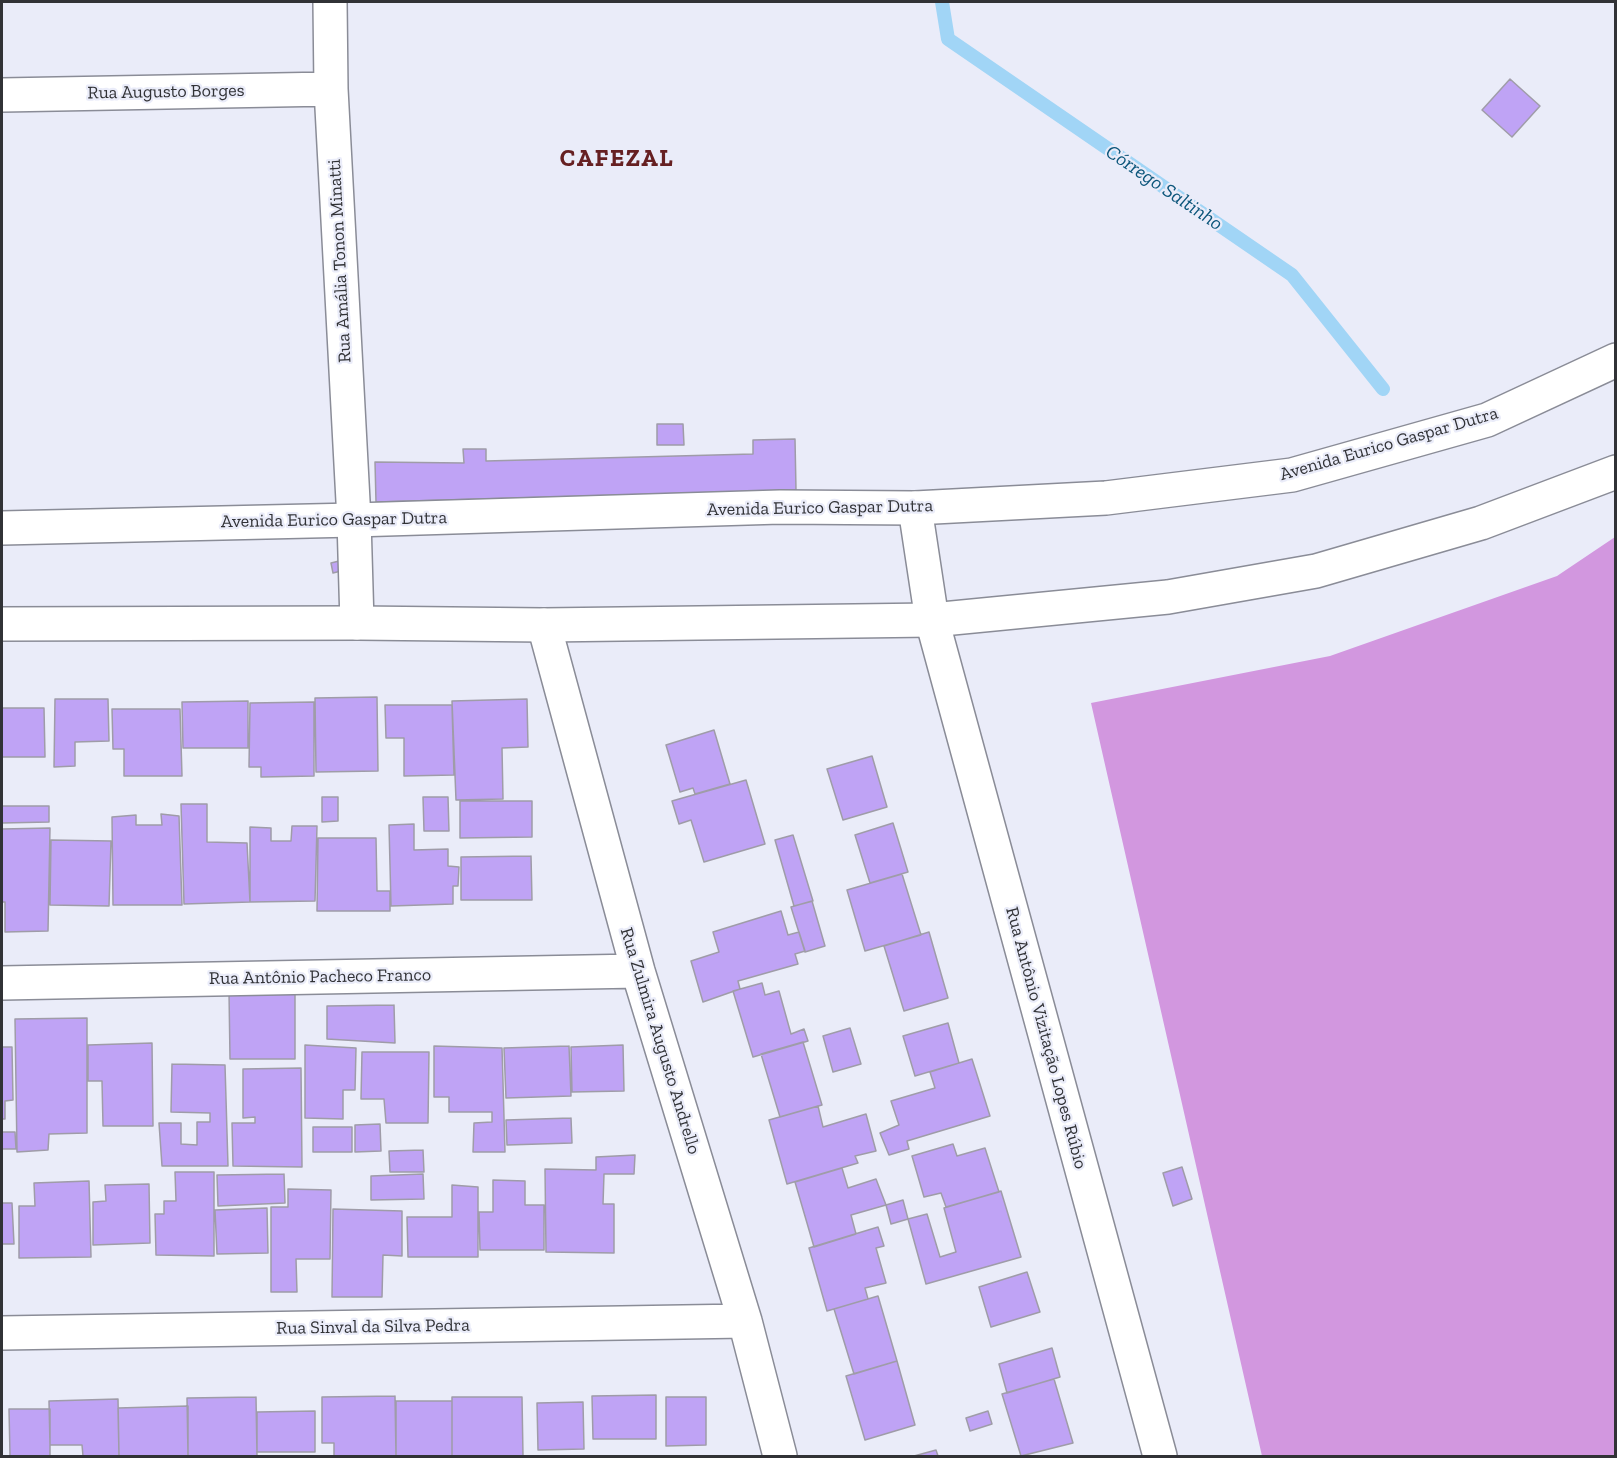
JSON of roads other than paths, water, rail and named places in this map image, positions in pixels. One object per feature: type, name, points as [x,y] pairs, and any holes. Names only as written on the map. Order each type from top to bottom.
[{"type":"street","name":"Rua Amália Tonon Minatti","points":[[330,2],[331,89],[354,520],[357,623]]},
{"type":"street","name":"Rua Augusto Borges","points":[[2,95],[331,89]]},
{"type":"street","name":"Avenida Eurico Gaspar Dutra","points":[[2,528],[780,507],[915,508],[1106,498],[1292,475],[1487,420],[1616,360]]},
{"type":"street","points":[[2,624],[357,623],[544,626],[932,620],[1168,597],[1316,571],[1481,523],[1616,472]]},
{"type":"street","name":"Rua Antônio Vizitação Lopes Rúbio","points":[[915,508],[932,620],[1160,1456]]},
{"type":"street","name":"Rua Zulmira Augusto Andrello","points":[[544,626],[638,971],[745,1321],[780,1456]]},
{"type":"street","name":"Rua Antônio Pacheco Franco","points":[[2,983],[638,971]]},
{"type":"street","name":"Rua Sinval da Silva Pedra","points":[[2,1333],[745,1321]]},
{"type":"waterway","name":"Córrego Saltinho","points":[[942,2],[948,39],[1292,275],[1383,389]]},
{"type":"district","name":"CAFEZAL","points":[[617,159]]}]
